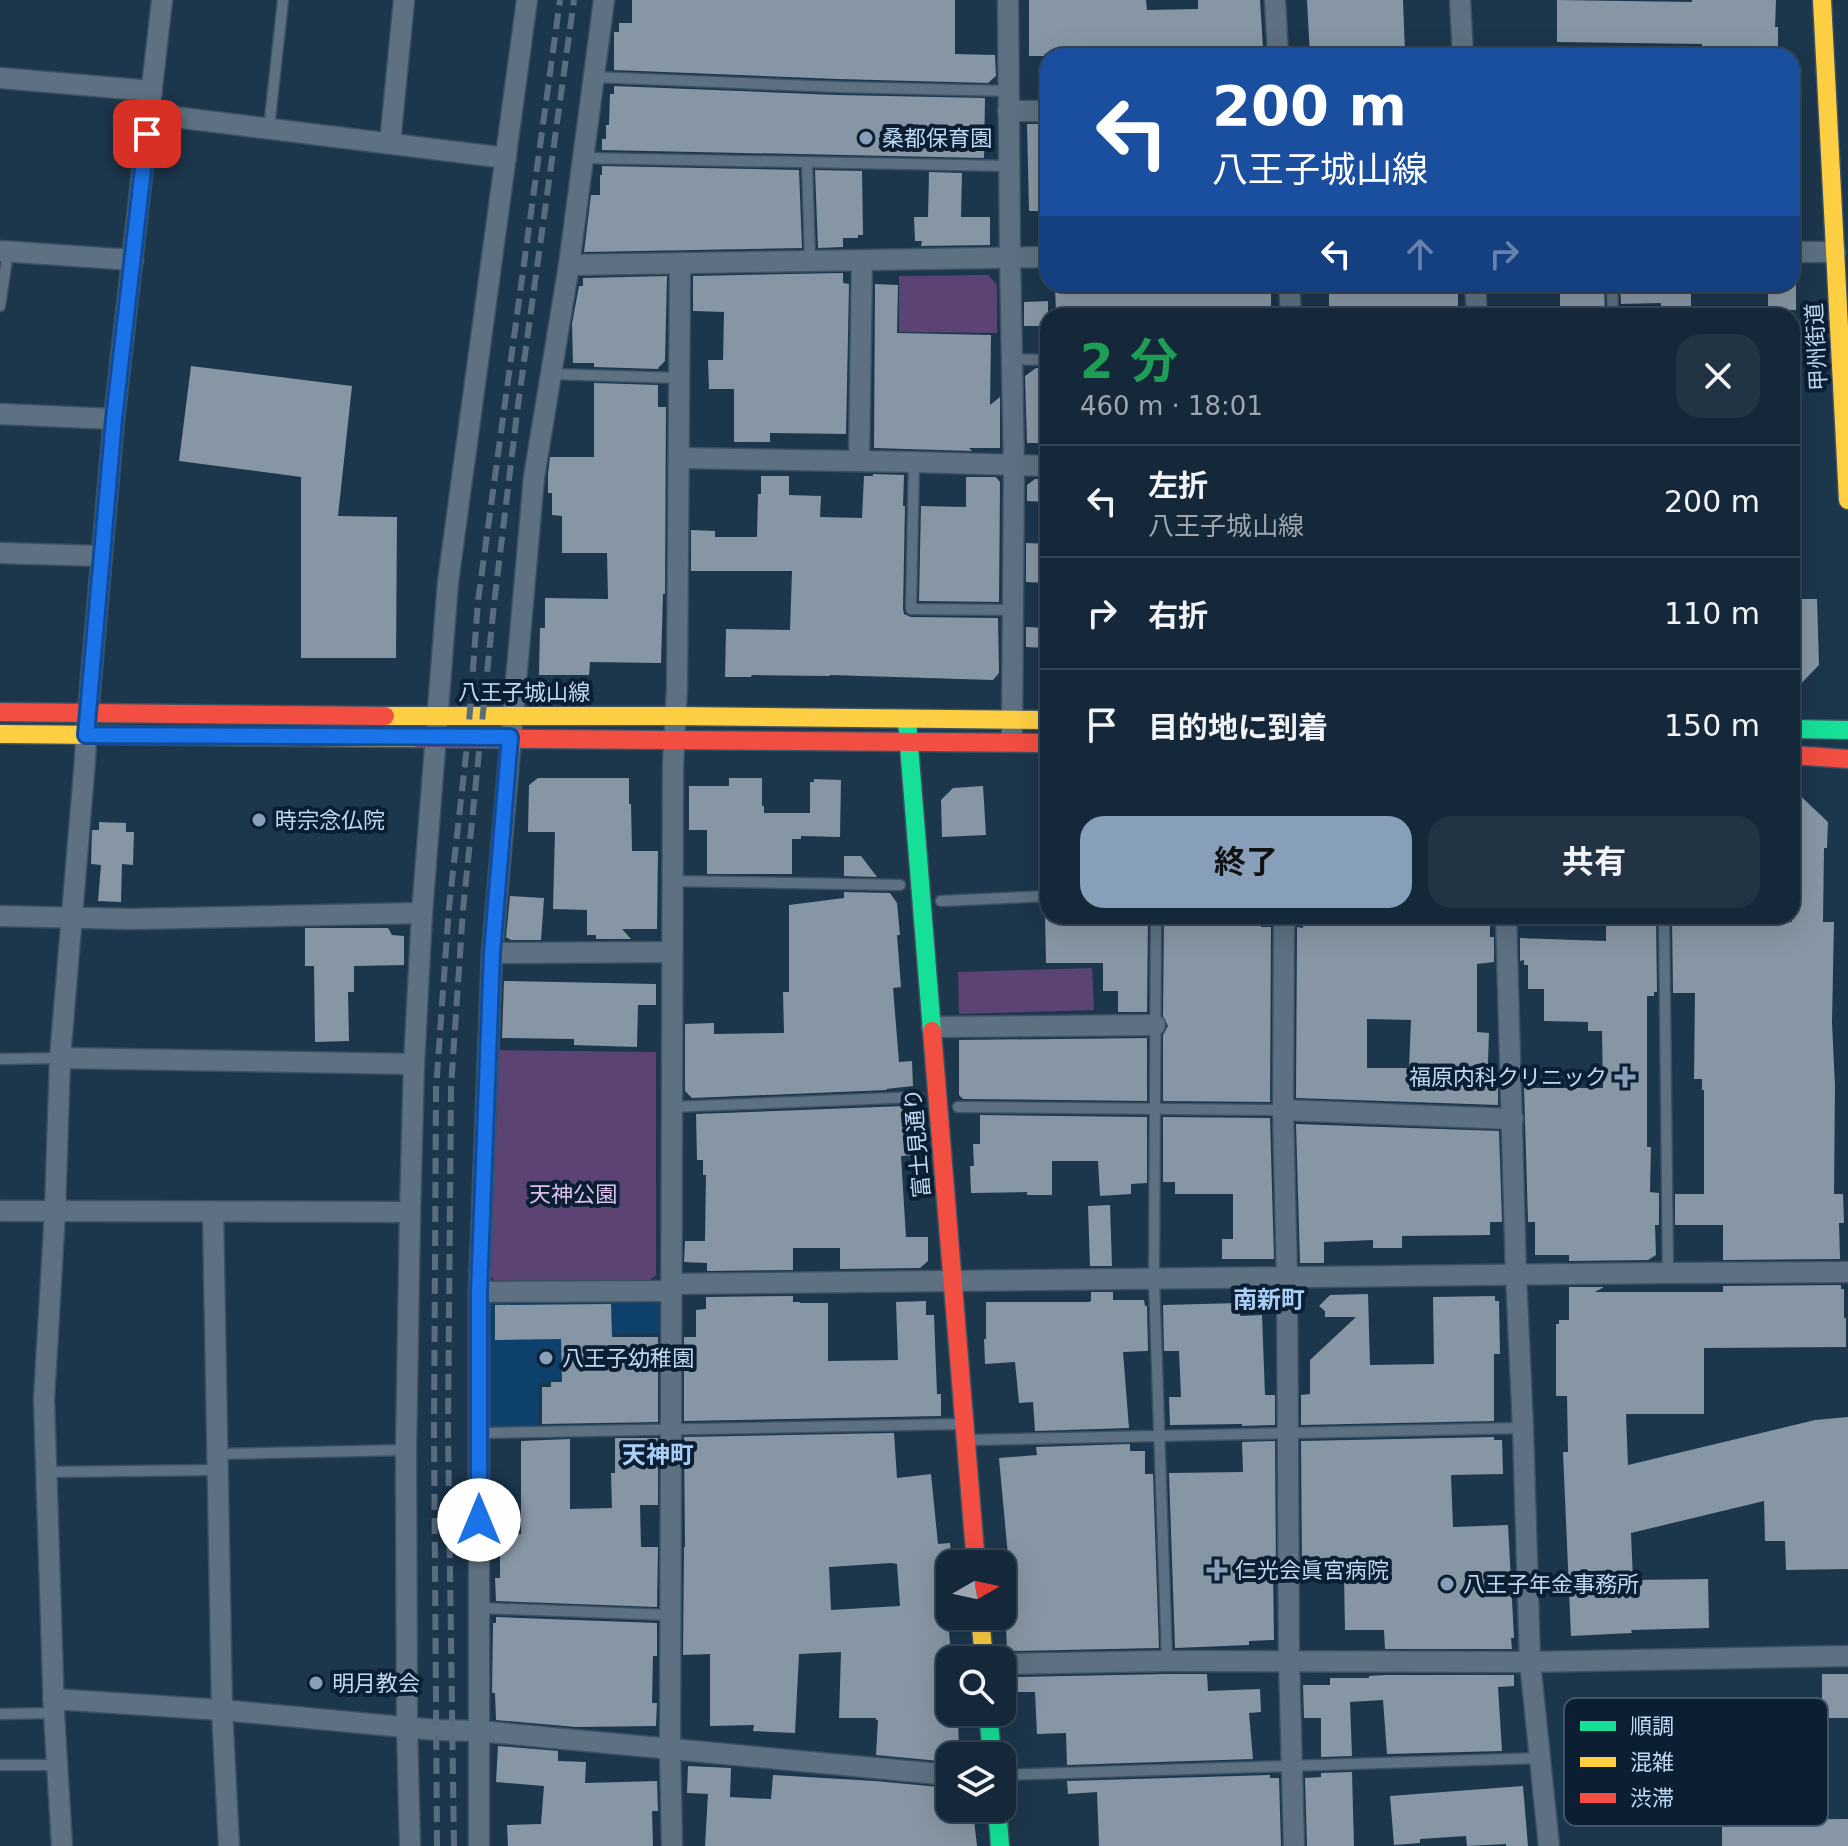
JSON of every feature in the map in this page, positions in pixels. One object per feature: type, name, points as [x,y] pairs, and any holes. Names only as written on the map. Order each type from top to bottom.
[{"type":"main road","name":"甲州街道","points":[[1822,0],[1840,264],[1848,500]]},
{"type":"main road","name":"八王子城山線","points":[[0,712],[1040,720]]},
{"type":"main road","name":"富士見通り","points":[[907,718],[975,1550]]},
{"type":"main road","points":[[1800,729],[1848,730]]},
{"type":"main road","name":"八王子城山線","points":[[0,734],[1040,743]]},
{"type":"main road","points":[[1800,756],[1848,759]]},
{"type":"main road","points":[[998,1822],[1000,1846]]},
{"type":"street","points":[[62,1846],[44,1399],[60,1058],[114,419],[162,0]]},
{"type":"street","points":[[390,143],[404,0]]},
{"type":"street","points":[[410,1846],[406,1450],[414,1064],[422,913],[448,582],[527,0]]},
{"type":"street","points":[[479,1846],[479,1292],[492,953],[534,477],[569,265],[604,0]]},
{"type":"street","points":[[1008,0],[1014,466],[1012,742]]},
{"type":"street","points":[[1275,0],[1278,48]]},
{"type":"street","points":[[1460,0],[1463,48]]},
{"type":"street","points":[[0,78],[152,91]]},
{"type":"street","points":[[1008,101],[1040,109]]},
{"type":"street","points":[[150,114],[506,158]]},
{"type":"street","points":[[4,251],[133,260]]},
{"type":"street","points":[[1800,254],[1840,264]]},
{"type":"street","points":[[569,265],[1040,257]]},
{"type":"street","points":[[859,461],[862,261]]},
{"type":"street","points":[[672,1846],[672,881],[680,458],[680,263]]},
{"type":"street","points":[[0,414],[114,419]]},
{"type":"street","points":[[680,458],[1040,466]]},
{"type":"street","points":[[0,553],[101,556]]},
{"type":"street","points":[[0,916],[132,919],[422,913]]},
{"type":"street","points":[[1284,924],[1289,1661],[1294,1846]]},
{"type":"street","points":[[1506,924],[1530,1662],[1549,1846]]},
{"type":"street","points":[[492,953],[672,952]]},
{"type":"street","points":[[932,1027],[1155,1025]]},
{"type":"street","points":[[60,1058],[414,1064]]},
{"type":"street","points":[[1283,1110],[1513,1119]]},
{"type":"street","points":[[0,1211],[410,1212]]},
{"type":"street","points":[[213,1212],[222,1710],[229,1846]]},
{"type":"street","points":[[479,1292],[952,1281],[1848,1272]]},
{"type":"street","points":[[1016,1664],[1530,1662],[1848,1656]]},
{"type":"street","points":[[54,1706],[222,1710],[936,1774]]},
{"type":"lane","points":[[269,128],[283,0]]},
{"type":"lane","points":[[594,77],[838,87],[1008,101]]},
{"type":"lane","points":[[583,158],[1009,166]]},
{"type":"lane","points":[[807,162],[810,261]]},
{"type":"lane","points":[[0,306],[4,251]]},
{"type":"lane","points":[[1011,359],[1040,360]]},
{"type":"lane","points":[[551,374],[680,378]]},
{"type":"lane","points":[[914,462],[911,609],[1013,610]]},
{"type":"lane","points":[[672,881],[1040,896]]},
{"type":"lane","points":[[1156,924],[1154,1279],[1167,1661]]},
{"type":"lane","points":[[1664,924],[1668,1273]]},
{"type":"lane","points":[[0,1059],[60,1058]]},
{"type":"lane","points":[[672,1107],[938,1102],[1283,1110]]},
{"type":"lane","points":[[479,1433],[965,1432],[1159,1436],[1523,1428]]},
{"type":"lane","points":[[46,1472],[406,1450]]},
{"type":"lane","points":[[479,1608],[670,1615]]},
{"type":"lane","points":[[0,1714],[54,1706]]},
{"type":"lane","points":[[1016,1775],[1540,1758]]},
{"type":"lane","points":[[0,1765],[57,1765]]},
{"type":"shaded area","name":"八王子幼稚園","points":[[671,1291],[671,1333],[613,1334],[613,1381],[540,1382],[538,1425],[479,1433],[479,1292]]},
{"type":"green space","points":[[988,275],[997,285],[997,333],[899,332],[899,276]]},
{"type":"green space","points":[[1092,968],[1094,1010],[959,1014],[958,972]]},
{"type":"green space","name":"天神公園","points":[[496,1050],[656,1052],[656,1275],[647,1282],[496,1282],[487,1273]]},
{"type":"building","points":[[632,0],[955,0],[955,54],[995,55],[996,76],[988,83],[614,70],[614,32],[619,32],[619,23],[632,23]]},
{"type":"building","points":[[1029,0],[1146,0],[1147,10],[1198,9],[1198,0],[1260,0],[1263,48],[1040,48],[1040,56],[1029,56]]},
{"type":"building","points":[[1307,0],[1403,0],[1405,48],[1310,48]]},
{"type":"building","points":[[1557,0],[1776,0],[1778,48],[1557,42]]},
{"type":"building","points":[[614,86],[985,98],[984,158],[602,150],[602,139],[606,139],[606,125],[609,125],[610,94],[614,94]]},
{"type":"building","points":[[1027,124],[1040,124],[1040,211],[1029,211]]},
{"type":"building","points":[[602,166],[799,170],[802,248],[584,252],[591,195],[600,195]]},
{"type":"building","points":[[815,170],[862,171],[863,235],[843,238],[843,247],[818,248]]},
{"type":"building","points":[[929,172],[962,173],[961,217],[990,217],[990,245],[921,246],[922,241],[915,241],[914,217],[928,217]]},
{"type":"building","points":[[843,273],[843,283],[849,284],[846,434],[770,433],[770,442],[734,442],[734,389],[709,389],[708,360],[723,360],[724,312],[693,311],[693,276]]},
{"type":"building","points":[[667,276],[665,361],[658,369],[594,367],[594,363],[573,363],[572,324],[583,278]]},
{"type":"building","points":[[875,284],[898,285],[897,333],[991,335],[990,405],[1000,397],[1000,448],[969,448],[972,451],[874,448]]},
{"type":"building","points":[[1055,292],[1271,292],[1271,308],[1056,308]]},
{"type":"building","points":[[1329,292],[1458,292],[1458,308],[1329,308]]},
{"type":"building","points":[[1560,292],[1604,292],[1605,308],[1560,308]]},
{"type":"building","points":[[1620,292],[1691,292],[1691,308],[1661,308],[1661,303],[1621,304]]},
{"type":"building","points":[[1768,292],[1796,292],[1796,308],[1768,308]]},
{"type":"building","points":[[1048,301],[1048,308],[1040,308],[1040,326],[1024,326],[1024,302]]},
{"type":"building","points":[[191,366],[352,386],[338,516],[397,517],[396,658],[301,658],[301,477],[179,461]]},
{"type":"building","points":[[1040,368],[1040,443],[1027,443],[1025,376]]},
{"type":"building","points":[[594,383],[658,385],[658,407],[666,407],[665,594],[661,663],[590,662],[589,675],[539,675],[540,628],[545,628],[545,598],[608,599],[607,553],[562,553],[562,516],[552,515],[552,493],[548,493],[550,457],[594,457]]},
{"type":"building","points":[[904,475],[904,614],[911,617],[998,618],[999,673],[993,680],[830,675],[725,677],[726,629],[790,630],[792,571],[691,571],[691,530],[715,531],[715,537],[757,537],[761,476],[789,476],[789,495],[821,496],[820,517],[862,518],[864,476]]},
{"type":"building","points":[[966,477],[996,477],[1000,482],[999,602],[919,601],[921,506],[966,507]]},
{"type":"building","points":[[1040,479],[1040,502],[1027,501],[1027,485]]},
{"type":"building","points":[[1026,543],[1040,544],[1040,583],[1026,582]]},
{"type":"building","points":[[1800,599],[1817,599],[1819,665],[1800,685]]},
{"type":"building","points":[[1026,627],[1040,628],[1040,648],[1026,647]]},
{"type":"building","points":[[538,778],[629,778],[632,851],[658,851],[657,929],[622,929],[631,939],[596,939],[596,935],[587,935],[587,910],[553,909],[555,832],[528,832],[529,785]]},
{"type":"building","points":[[729,778],[762,778],[764,813],[810,813],[810,782],[814,779],[841,780],[840,837],[801,836],[801,839],[792,839],[792,874],[707,874],[707,830],[689,830],[689,786],[729,786]]},
{"type":"building","points":[[983,786],[986,835],[942,837],[941,800],[953,788]]},
{"type":"building","points":[[1800,796],[1828,822],[1827,848],[1824,848],[1823,922],[1834,922],[1834,1194],[1843,1194],[1844,1223],[1839,1223],[1840,1259],[1723,1260],[1723,1225],[1675,1225],[1675,1194],[1704,1194],[1704,1090],[1702,1079],[1694,1079],[1695,993],[1673,993],[1672,924],[1800,924]]},
{"type":"building","points":[[99,822],[126,823],[126,832],[134,832],[133,865],[122,864],[121,902],[98,901],[101,865],[91,864],[92,830],[99,830]]},
{"type":"building","points":[[844,856],[861,856],[877,877],[844,876]]},
{"type":"building","points":[[844,892],[890,893],[897,903],[901,987],[893,988],[899,1062],[912,1061],[913,1086],[887,1090],[692,1098],[685,1091],[685,1024],[714,1023],[714,1034],[784,1033],[783,992],[789,992],[789,905],[844,898]]},
{"type":"building","points":[[510,896],[544,898],[541,940],[511,940],[506,937]]},
{"type":"building","points":[[1045,924],[1148,924],[1147,1012],[1118,1012],[1118,991],[1103,991],[1103,963],[1046,963]]},
{"type":"building","points":[[1164,924],[1261,924],[1261,927],[1271,927],[1270,1102],[1163,1101],[1163,1035],[1168,1026],[1163,1016]]},
{"type":"building","points":[[1303,924],[1490,924],[1490,937],[1494,937],[1494,962],[1477,964],[1477,1032],[1489,1033],[1487,1088],[1498,1088],[1498,1105],[1296,1098],[1297,927],[1303,928]],"holes":[[[1367,1019],[1411,1020],[1409,1068],[1367,1068]]]},
{"type":"building","points":[[1606,924],[1656,924],[1657,992],[1654,996],[1647,996],[1647,1147],[1651,1147],[1650,1192],[1659,1193],[1659,1225],[1655,1225],[1656,1255],[1648,1260],[1569,1261],[1569,1255],[1535,1255],[1535,1222],[1528,1222],[1524,1088],[1603,1088],[1602,1031],[1588,1031],[1588,1022],[1544,1021],[1544,989],[1528,989],[1528,965],[1524,965],[1524,960],[1520,961],[1520,938],[1606,941]]},
{"type":"building","points":[[305,928],[388,928],[392,935],[404,936],[404,965],[354,966],[354,992],[348,992],[349,1041],[315,1042],[314,966],[305,966]]},
{"type":"building","points":[[504,981],[656,984],[656,1005],[638,1005],[637,1047],[574,1045],[574,1039],[502,1038]]},
{"type":"building","points":[[1147,1038],[1147,1101],[963,1099],[959,1095],[959,1040]]},
{"type":"building","points":[[904,1106],[916,1116],[917,1131],[916,1155],[901,1156],[906,1237],[928,1237],[928,1261],[920,1268],[840,1269],[840,1248],[793,1248],[793,1270],[707,1271],[707,1263],[684,1262],[685,1241],[705,1241],[706,1175],[703,1175],[703,1160],[697,1160],[696,1114]]},
{"type":"building","points":[[980,1115],[1147,1117],[1147,1183],[1131,1184],[1131,1194],[1100,1196],[1098,1161],[1052,1161],[1052,1195],[971,1193],[970,1166],[974,1166],[973,1144],[980,1144]]},
{"type":"building","points":[[1163,1117],[1270,1118],[1274,1259],[1222,1259],[1222,1239],[1233,1239],[1233,1194],[1175,1194],[1175,1182],[1163,1182]]},
{"type":"building","points":[[1296,1124],[1499,1131],[1502,1222],[1490,1222],[1490,1235],[1402,1236],[1402,1248],[1373,1248],[1373,1240],[1324,1242],[1324,1263],[1300,1263]]},
{"type":"building","points":[[1110,1205],[1112,1266],[1090,1266],[1088,1206]]},
{"type":"building","points":[[1841,1285],[1844,1289],[1846,1347],[1704,1348],[1704,1414],[1626,1414],[1628,1465],[1815,1420],[1848,1417],[1848,1569],[1786,1570],[1785,1541],[1765,1541],[1764,1501],[1631,1533],[1633,1580],[1708,1579],[1709,1628],[1631,1630],[1632,1633],[1571,1636],[1563,1452],[1568,1452],[1567,1396],[1556,1396],[1556,1324],[1559,1320],[1569,1320],[1569,1287],[1604,1287],[1595,1292],[1723,1292],[1723,1286]]},
{"type":"building","points":[[1091,1292],[1113,1292],[1113,1300],[1144,1300],[1147,1306],[1148,1351],[1123,1352],[1129,1428],[1035,1431],[1033,1402],[1019,1403],[1015,1362],[985,1364],[986,1302],[1089,1302]]},
{"type":"building","points":[[1368,1294],[1370,1365],[1434,1364],[1433,1297],[1495,1296],[1495,1301],[1499,1301],[1500,1354],[1494,1354],[1494,1421],[1301,1425],[1301,1395],[1310,1394],[1310,1360],[1356,1317],[1325,1317],[1325,1311],[1319,1306],[1330,1295]]},
{"type":"building","points":[[793,1296],[793,1302],[828,1303],[828,1361],[898,1360],[896,1302],[926,1301],[926,1315],[934,1315],[937,1394],[941,1394],[941,1416],[684,1421],[684,1337],[696,1337],[696,1310],[706,1309],[706,1297]]},
{"type":"building","points":[[1239,1303],[1240,1316],[1262,1315],[1265,1395],[1275,1395],[1275,1425],[1170,1425],[1169,1397],[1181,1397],[1179,1351],[1164,1351],[1163,1305]]},
{"type":"building","points":[[611,1304],[612,1337],[658,1337],[658,1422],[542,1424],[542,1387],[551,1387],[551,1382],[562,1382],[561,1339],[495,1340],[495,1305]]},
{"type":"building","points":[[894,1433],[897,1478],[931,1474],[938,1544],[950,1543],[951,1550],[936,1550],[936,1630],[949,1630],[950,1646],[936,1646],[936,1726],[958,1726],[959,1742],[936,1742],[936,1761],[876,1755],[876,1718],[839,1718],[841,1652],[799,1654],[795,1733],[753,1731],[754,1725],[710,1726],[710,1654],[683,1655],[684,1437]],"holes":[[[897,1564],[900,1606],[831,1610],[829,1567]]]},
{"type":"building","points":[[1494,1437],[1494,1440],[1502,1440],[1503,1474],[1451,1475],[1453,1527],[1508,1525],[1512,1649],[1385,1649],[1384,1630],[1345,1630],[1344,1576],[1318,1576],[1318,1570],[1302,1570],[1301,1441]]},
{"type":"building","points":[[615,1438],[658,1438],[658,1505],[640,1505],[641,1547],[658,1547],[657,1607],[496,1601],[495,1578],[500,1578],[500,1534],[521,1534],[521,1441],[570,1439],[570,1509],[612,1508],[611,1473],[615,1473]]},
{"type":"building","points":[[1275,1441],[1274,1640],[1249,1641],[1249,1645],[1175,1648],[1169,1473],[1243,1472],[1242,1442]]},
{"type":"building","points":[[1130,1444],[1130,1451],[1145,1451],[1145,1474],[1153,1474],[1159,1648],[1016,1651],[1016,1646],[1007,1646],[1006,1630],[1016,1630],[1016,1550],[1007,1550],[999,1458],[1037,1455],[1036,1447]]},
{"type":"building","points":[[496,1617],[657,1623],[652,1703],[657,1703],[656,1726],[576,1727],[496,1720],[495,1693],[492,1693],[493,1623],[496,1623]]},
{"type":"building","points":[[1207,1674],[1208,1691],[1260,1689],[1261,1712],[1249,1713],[1253,1759],[1067,1765],[1066,1733],[1037,1734],[1035,1692],[1016,1692],[1016,1677]]},
{"type":"building","points":[[1822,1674],[1848,1674],[1848,1718],[1828,1718],[1828,1698],[1822,1698]]},
{"type":"building","points":[[1514,1675],[1514,1686],[1498,1687],[1502,1751],[1387,1754],[1383,1700],[1350,1702],[1352,1756],[1321,1757],[1321,1718],[1304,1718],[1303,1685],[1330,1685],[1330,1678]]},
{"type":"building","points":[[498,1746],[558,1751],[558,1761],[586,1762],[585,1783],[657,1781],[658,1811],[652,1811],[653,1846],[508,1846],[507,1825],[541,1824],[544,1786],[496,1782]]},
{"type":"building","points":[[688,1766],[731,1768],[730,1797],[771,1799],[773,1775],[936,1787],[936,1822],[974,1822],[977,1846],[705,1846],[708,1794],[687,1793]]},
{"type":"building","points":[[1352,1772],[1354,1846],[1307,1846],[1305,1778],[1321,1777],[1321,1773]]},
{"type":"building","points":[[1270,1775],[1270,1778],[1279,1778],[1281,1846],[1099,1846],[1097,1792],[1068,1794],[1067,1781]]},
{"type":"building","points":[[1523,1786],[1528,1846],[1467,1846],[1466,1836],[1420,1839],[1420,1843],[1394,1845],[1390,1796]]},
{"type":"building","points":[[1828,1819],[1848,1819],[1848,1846],[1722,1846],[1722,1826],[1828,1826]]},
{"type":"railway","points":[[437,1846],[434,1432],[436,1089],[449,907],[468,737],[478,601],[560,0]]},
{"type":"railway","points":[[454,1846],[448,1432],[451,1087],[463,910],[494,604],[574,0]]},
{"type":"traffic: fast","points":[[907,721],[932,1031]]},
{"type":"traffic: fast","points":[[1800,729],[1848,730]]},
{"type":"traffic: fast","points":[[989,1726],[991,1742]]},
{"type":"traffic: fast","points":[[998,1822],[1000,1846]]},
{"type":"traffic: slow","points":[[1822,0],[1848,500]]},
{"type":"traffic: slow","points":[[385,716],[1040,720]]},
{"type":"traffic: slow","points":[[0,734],[418,738]]},
{"type":"traffic: slow","points":[[981,1630],[983,1646]]},
{"type":"traffic: jam","points":[[0,712],[385,716]]},
{"type":"traffic: jam","points":[[418,738],[1040,743]]},
{"type":"traffic: jam","points":[[1800,756],[1848,759]]},
{"type":"traffic: jam","points":[[932,1031],[975,1550]]},
{"type":"place","name":"桑都保育園","points":[[866,138]]},
{"type":"place","name":"時宗念仏院","points":[[259,820]]},
{"type":"place","name":"福原内科クリニック","points":[[1625,1077]]},
{"type":"place","name":"八王子幼稚園","points":[[546,1358]]},
{"type":"place","name":"仁光会眞宮病院","points":[[1217,1570]]},
{"type":"place","name":"八王子年金事務所","points":[[1447,1584]]},
{"type":"place","name":"明月教会","points":[[316,1683]]},
{"type":"district","name":"南新町","points":[[1269,1300]]},
{"type":"district","name":"天神町","points":[[658,1455]]},
{"type":"route","points":[[147,134],[114,419],[86,735],[510,737],[492,953],[479,1292],[479,1520]]}]
